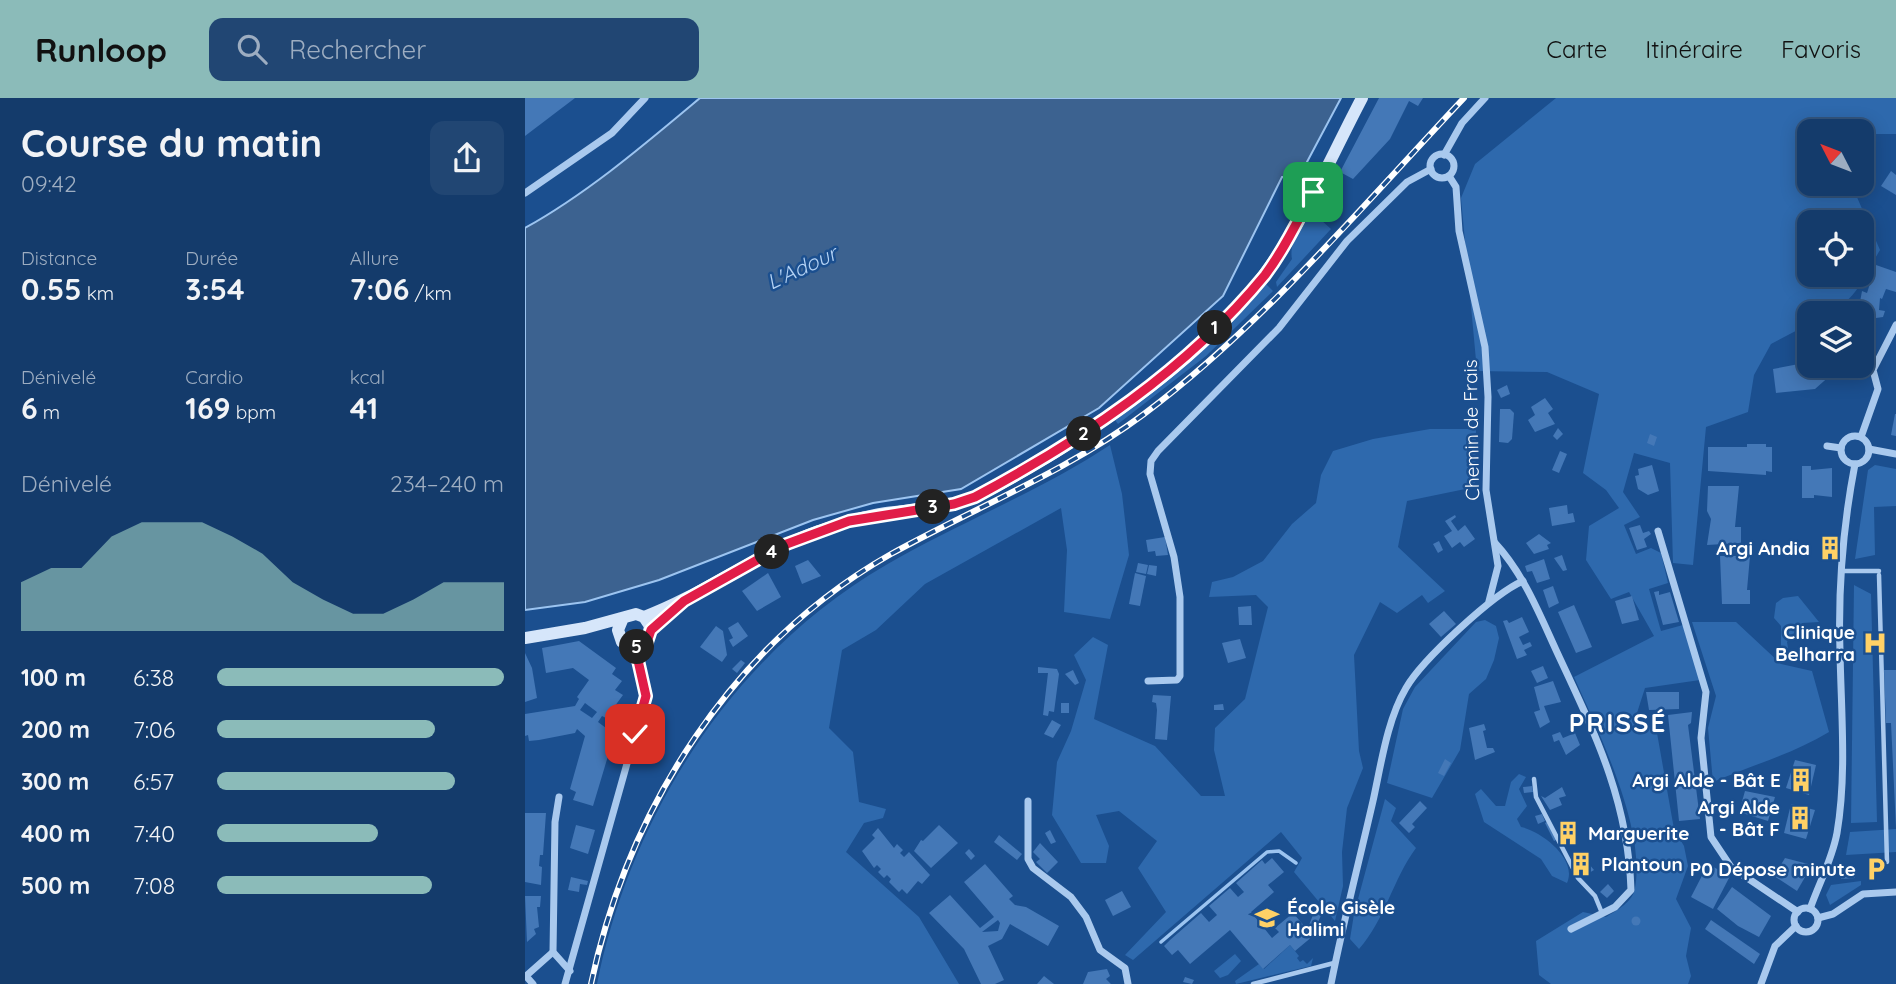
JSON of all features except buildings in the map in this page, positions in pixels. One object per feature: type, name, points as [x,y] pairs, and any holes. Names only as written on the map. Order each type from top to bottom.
[{"type":"main road","points":[[644,617],[684,601],[784,545],[818,531],[881,514],[954,504],[975,497],[1036,463],[1136,398],[1193,350],[1265,275],[1283,247],[1362,98]]},
{"type":"main road","points":[[623,618],[618,630],[620,638],[626,645],[635,647],[647,642],[651,630],[684,601]]},
{"type":"main road","points":[[525,638],[585,628],[636,614],[644,617],[651,630]]},
{"type":"main road","points":[[585,628],[620,638]]},
{"type":"street","points":[[525,193],[612,134],[645,98]]},
{"type":"street","points":[[1148,681],[1177,680],[1180,676],[1179,597],[1174,556],[1150,474],[1151,461],[1167,439],[1279,328],[1347,241],[1407,182],[1431,169],[1435,157],[1444,155],[1462,123],[1485,98]]},
{"type":"street","name":"Chemin de Frais","points":[[1444,155],[1453,164],[1449,176],[1456,187],[1459,231],[1485,347],[1488,397],[1486,489],[1498,566],[1488,603]]},
{"type":"street","points":[[1431,169],[1440,178],[1449,176]]},
{"type":"street","points":[[1861,437],[1878,389],[1873,370],[1896,325]]},
{"type":"street","points":[[1841,448],[1848,437],[1861,437]]},
{"type":"street","points":[[1861,437],[1869,449],[1896,454]]},
{"type":"street","points":[[1827,446],[1841,448]]},
{"type":"street","points":[[1841,448],[1846,461],[1855,464],[1865,460],[1869,449]]},
{"type":"street","points":[[1810,909],[1833,854],[1838,827],[1842,758],[1840,571],[1847,505],[1855,464]]},
{"type":"street","points":[[1658,531],[1706,692],[1701,738],[1711,837],[1731,867],[1798,912],[1810,909]]},
{"type":"street","points":[[1496,543],[1524,581],[1594,730],[1616,788],[1630,853],[1631,890],[1615,907],[1571,929]]},
{"type":"street","points":[[1331,984],[1382,761],[1402,696],[1415,675],[1488,603],[1508,588],[1524,581]]},
{"type":"street","points":[[565,984],[646,696],[635,647]]},
{"type":"street","points":[[559,797],[555,822],[553,952],[570,971]]},
{"type":"street","points":[[1028,800],[1028,859],[1033,868],[1071,897],[1086,917],[1100,950],[1125,968],[1128,984]]},
{"type":"street","points":[[1818,918],[1833,914],[1863,894],[1896,891]]},
{"type":"street","points":[[1810,909],[1818,918]]},
{"type":"street","points":[[1761,984],[1775,946],[1796,926],[1798,912]]},
{"type":"street","points":[[1796,926],[1805,932],[1812,931],[1818,918]]},
{"type":"street","points":[[533,984],[526,976],[553,952]]},
{"type":"lane","points":[[1840,571],[1879,573],[1887,862]]},
{"type":"lane","points":[[1534,779],[1536,797],[1578,878],[1599,902],[1602,914]]},
{"type":"lane","points":[[1253,984],[1335,963]]},
{"type":"shaded area","points":[[1556,98],[1896,98],[1896,134],[1874,134],[1874,119],[1797,119],[1797,196],[1856,196],[1863,210],[1797,210],[1797,287],[1858,287],[1847,301],[1797,301],[1797,330],[1771,344],[1754,375],[1748,412],[1706,427],[1693,565],[1673,563],[1670,463],[1634,453],[1623,492],[1640,517],[1624,525],[1636,554],[1651,548],[1661,553],[1668,583],[1649,589],[1661,631],[1683,625],[1700,680],[1645,688],[1636,716],[1657,733],[1674,829],[1684,846],[1688,866],[1676,899],[1691,928],[1686,956],[1691,976],[1688,984],[1551,984],[1539,975],[1536,941],[1583,912],[1606,917],[1624,905],[1634,893],[1637,864],[1627,809],[1607,752],[1574,677],[1654,636],[1629,592],[1611,599],[1586,560],[1589,526],[1619,508],[1606,490],[1583,473],[1599,394],[1547,372],[1477,371],[1461,198],[1475,164]]},
{"type":"shaded area","points":[[1319,205],[1321,220],[1331,229],[1277,287],[1276,282],[1292,259],[1296,237]]},
{"type":"shaded area","points":[[1874,236],[1880,250],[1874,260]]},
{"type":"shaded area","points":[[1265,283],[1273,291],[1206,356],[1118,424],[1115,420],[1186,363]]},
{"type":"shaded area","points":[[1430,429],[1476,429],[1475,487],[1407,501],[1398,547],[1445,591],[1428,603],[1422,595],[1397,613],[1380,602],[1354,655],[1359,751],[1363,768],[1347,808],[1342,852],[1343,886],[1335,921],[1294,872],[1302,858],[1281,832],[1133,960],[1125,955],[1166,912],[1138,868],[1157,841],[1119,811],[1096,815],[1109,846],[1106,863],[1081,863],[1052,815],[1057,762],[1071,731],[1086,680],[1074,655],[1093,637],[1108,645],[1094,719],[1155,746],[1201,796],[1225,796],[1214,750],[1215,728],[1245,699],[1268,607],[1256,595],[1209,597],[1212,582],[1233,577],[1263,561],[1292,524],[1316,503],[1321,475],[1333,451],[1373,439]]},
{"type":"shaded area","points":[[1110,445],[1122,494],[1129,555],[1110,619],[1064,612],[1067,550],[1061,508],[925,584],[876,630],[842,650],[829,728],[853,752],[859,802],[886,809],[883,818],[864,823],[846,852],[919,917],[959,984],[597,984],[613,921],[635,859],[663,800],[697,744],[737,691],[781,644],[831,601],[886,565],[1055,478]]},
{"type":"shaded area","points":[[1875,465],[1896,469],[1896,506],[1874,507],[1875,555],[1855,559],[1868,470]]},
{"type":"shaded area","points":[[1854,585],[1871,594],[1877,822],[1851,823]]},
{"type":"shaded area","points":[[1798,596],[1819,622],[1802,623],[1787,642],[1788,648],[1781,653],[1781,626],[1774,618],[1776,603],[1783,598]]},
{"type":"shaded area","points":[[1485,620],[1496,626],[1499,638],[1494,660],[1486,679],[1469,694],[1460,750],[1432,798],[1387,783],[1403,709],[1415,687],[1476,622]]},
{"type":"shaded area","points":[[1692,622],[1736,622],[1781,664],[1812,671],[1829,732],[1787,753],[1713,782],[1708,728],[1716,696]]},
{"type":"shaded area","points":[[1519,774],[1526,777],[1519,789],[1527,806],[1517,819],[1521,827],[1538,834],[1556,847],[1567,865],[1567,883],[1552,876],[1541,859],[1484,822],[1475,794],[1481,789],[1496,806],[1505,806],[1511,782]]},
{"type":"shaded area","points":[[1385,799],[1396,808],[1391,821],[1416,848],[1376,925],[1359,949],[1350,939],[1354,914]]},
{"type":"shaded area","points":[[1896,829],[1896,852],[1846,855],[1850,832]]},
{"type":"shaded area","points":[[1861,881],[1861,885],[1830,905],[1826,895],[1831,885]]},
{"type":"shaded area","points":[[1290,945],[1299,956],[1297,958],[1300,962],[1303,960],[1307,964],[1313,958],[1311,966],[1236,984],[1235,981],[1259,964],[1264,969]]},
{"type":"shaded area","points":[[1235,954],[1241,961],[1228,975],[1220,978],[1214,971]]},
{"type":"water","name":"L'Adour","points":[[700,98],[1341,98],[1299,177],[1282,177],[1223,296],[1099,408],[961,489],[873,503],[813,520],[659,580],[585,602],[525,610],[525,228],[594,184]]},
{"type":"waterway","points":[[1161,942],[1267,852],[1279,851],[1296,863]]},
{"type":"railway","points":[[591,984],[608,919],[631,856],[660,795],[695,737],[736,683],[782,635],[834,591],[891,554],[1084,454],[1144,414],[1230,343],[1270,304],[1464,98]]},
{"type":"place","name":"Argi Andia","points":[[1830,548]]},
{"type":"place","name":"Clinique Belharra","points":[[1875,643]]},
{"type":"place","name":"Argi Alde - Bât E","points":[[1801,780]]},
{"type":"place","name":"Argi Alde - Bât F","points":[[1800,818]]},
{"type":"place","name":"Marguerite","points":[[1568,833]]},
{"type":"place","name":"Plantoun","points":[[1581,864]]},
{"type":"place","name":"P0 Dépose minute","points":[[1876,869]]},
{"type":"place","name":"École Gisèle Halimi","points":[[1267,918]]},
{"type":"district","name":"PRISSÉ","points":[[1618,723]]},
{"type":"route","points":[[635,734],[646,696],[635,647],[647,642],[651,630],[684,601],[784,545],[818,531],[881,514],[954,504],[975,497],[1090,430],[1163,378],[1265,275],[1313,192]]}]
